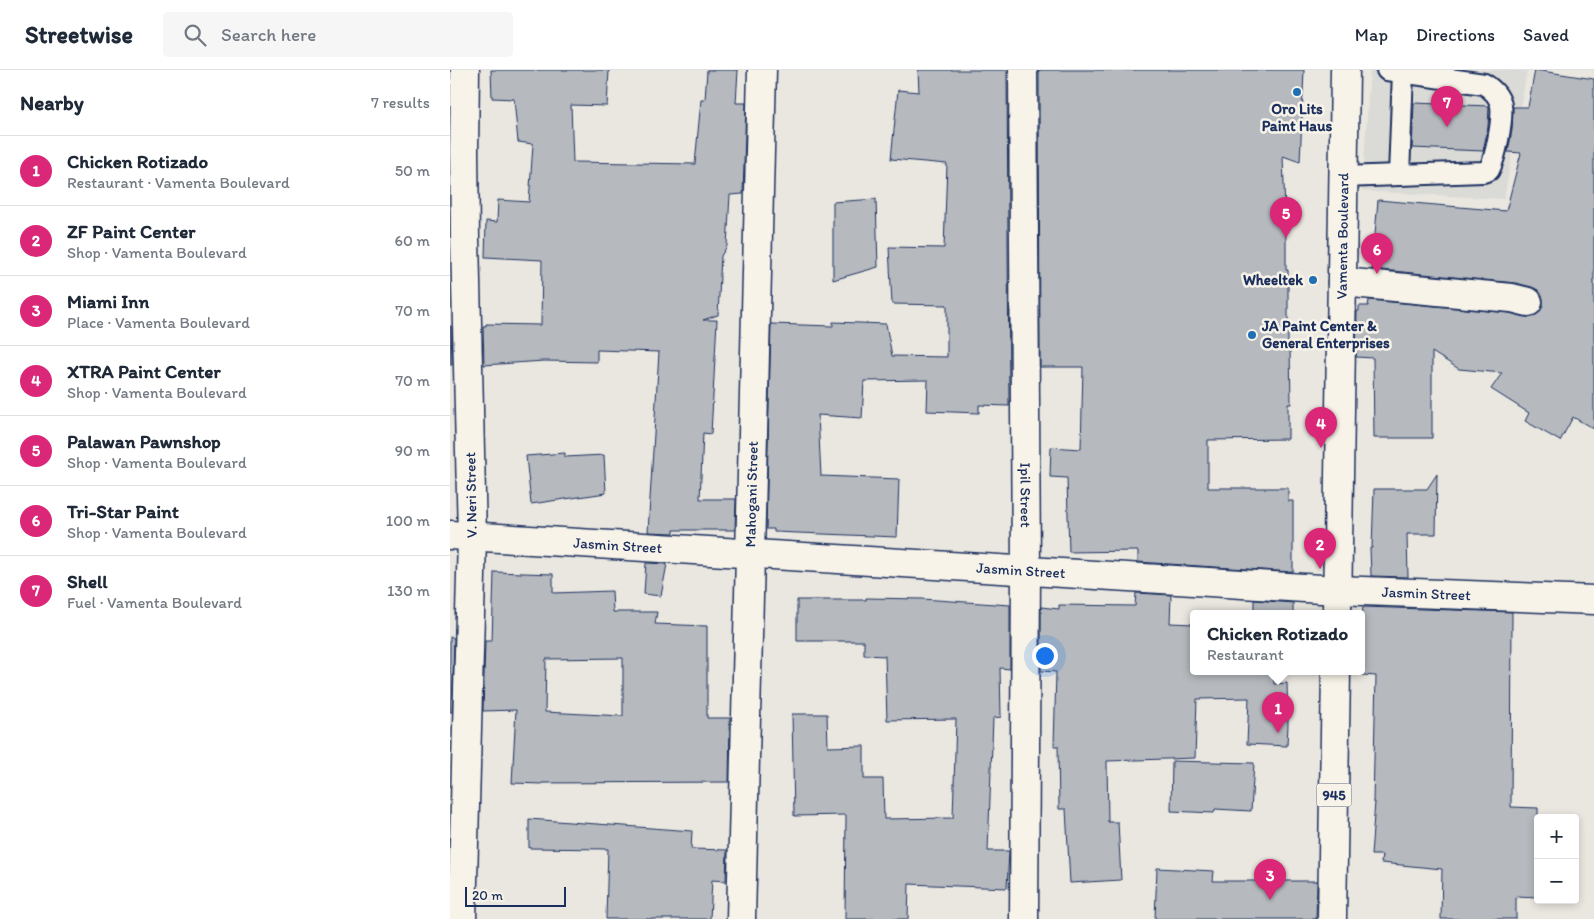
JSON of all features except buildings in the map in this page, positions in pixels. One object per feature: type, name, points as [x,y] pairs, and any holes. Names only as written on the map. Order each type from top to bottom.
[{"type":"street","name":"V. Neri Street","points":[[462,919],[461,536],[465,70]]},
{"type":"street","name":"Mahogani Street","points":[[741,919],[762,70]]},
{"type":"street","name":"Ipil Street","points":[[1023,70],[1026,571],[1024,919]]},
{"type":"street","name":"Vamenta Boulevard","points":[[1337,602],[1345,70]]},
{"type":"street","points":[[1342,282],[1512,298],[1528,302]]},
{"type":"street","name":"Jasmin Street","points":[[461,536],[1026,571],[1337,602],[1594,600]]},
{"type":"street","name":"945","points":[[1332,919],[1336,675]]},
{"type":"lane","points":[[1343,177],[1399,175],[1483,172],[1489,170],[1493,162],[1499,136],[1501,105],[1493,90],[1484,84],[1395,71],[1399,175]]},
{"type":"shaded area","points":[[1370,70],[1527,70],[1504,199],[1362,191]]},
{"type":"place","name":"Oro Lits Paint Haus","points":[[1297,92]]},
{"type":"place","name":"Shell","points":[[1447,127]]},
{"type":"place","name":"Palawan Pawnshop","points":[[1286,238]]},
{"type":"place","name":"Tri-Star Paint","points":[[1377,274]]},
{"type":"place","name":"Wheeltek","points":[[1313,280]]},
{"type":"place","name":"JA Paint Center & General Enterprises","points":[[1252,335]]},
{"type":"place","name":"XTRA Paint Center","points":[[1321,448]]},
{"type":"place","name":"ZF Paint Center","points":[[1320,569]]},
{"type":"place","name":"Chicken Rotizado","points":[[1278,733]]},
{"type":"place","name":"Miami Inn","points":[[1270,900]]}]
